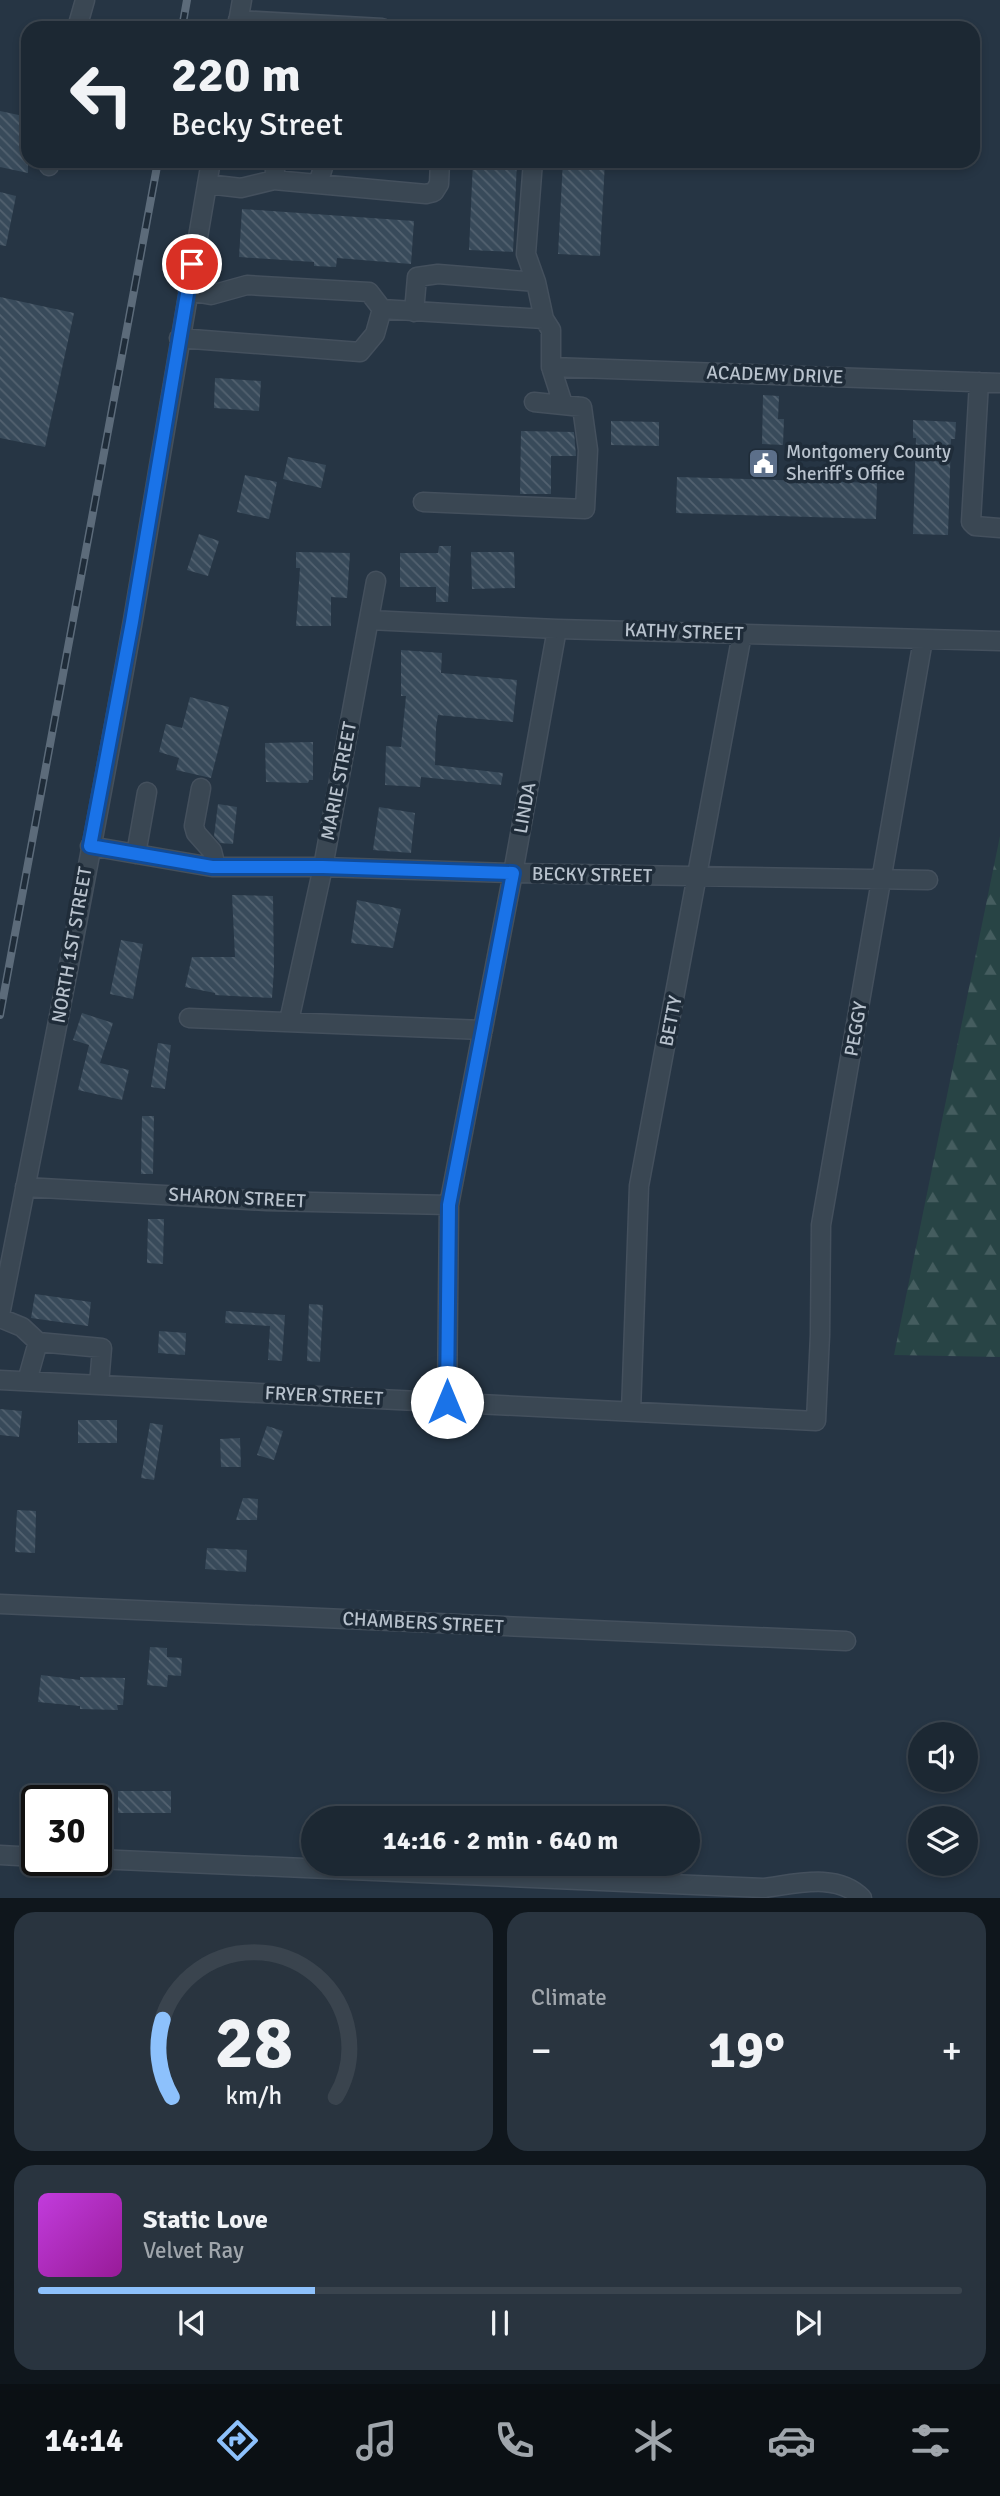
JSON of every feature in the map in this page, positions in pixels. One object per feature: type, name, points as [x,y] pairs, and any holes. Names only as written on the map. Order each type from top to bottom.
[{"type":"street","points":[[79,21],[85,0]]},
{"type":"street","points":[[238,21],[242,0]]},
{"type":"street","name":"NORTH 1ST STREET","points":[[0,1316],[132,622],[210,168]]},
{"type":"street","points":[[274,180],[275,168]]},
{"type":"street","points":[[318,184],[323,168]]},
{"type":"street","points":[[207,184],[241,188],[274,180],[426,194],[434,191],[439,184],[440,168]]},
{"type":"street","points":[[532,168],[526,254],[536,282],[544,319],[551,330],[551,368],[563,404]]},
{"type":"street","points":[[414,312],[417,277],[438,274],[536,282]]},
{"type":"street","points":[[188,291],[211,295],[247,285],[369,292],[382,309],[544,319]]},
{"type":"street","points":[[179,338],[360,352],[375,334],[382,309]]},
{"type":"street","name":"ACADEMY DRIVE","points":[[551,368],[1000,383]]},
{"type":"street","points":[[979,382],[971,522],[975,526],[1000,528]]},
{"type":"street","points":[[423,502],[585,509],[588,450],[582,407],[534,402]]},
{"type":"street","name":"MARIE STREET","points":[[289,1021],[323,867],[376,581]]},
{"type":"street","name":"KATHY STREET","points":[[369,620],[557,629],[1000,641]]},
{"type":"street","name":"LINDA","points":[[447,1402],[449,1205],[557,629]]},
{"type":"street","name":"BETTY","points":[[631,1412],[639,1186],[742,634]]},
{"type":"street","name":"PEGGY","points":[[816,1421],[821,1225],[923,640]]},
{"type":"street","points":[[201,788],[194,826],[196,833],[212,851],[216,867]]},
{"type":"street","points":[[136,854],[147,792]]},
{"type":"street","name":"BECKY STREET","points":[[90,846],[216,867],[323,867],[698,877],[883,877],[928,880]]},
{"type":"street","points":[[189,1018],[483,1030]]},
{"type":"street","name":"SHARON STREET","points":[[25,1187],[267,1200],[449,1205]]},
{"type":"street","points":[[0,1316],[22,1327],[38,1342],[102,1348],[99,1385]]},
{"type":"street","points":[[27,1381],[38,1342]]},
{"type":"street","name":"FRYER STREET","points":[[0,1380],[816,1421]]},
{"type":"street","name":"CHAMBERS STREET","points":[[0,1604],[846,1642]]},
{"type":"street","points":[[0,1855],[21,1856]]},
{"type":"street","points":[[112,1860],[764,1888],[817,1881],[841,1885],[863,1898]]},
{"type":"green space","points":[[1000,836],[1000,1357],[894,1355]]},
{"type":"building","points":[[0,111],[21,116],[21,168],[28,168],[28,173],[0,167]]},
{"type":"building","points":[[473,168],[517,168],[513,252],[469,250]]},
{"type":"building","points":[[563,168],[605,168],[600,256],[558,254]]},
{"type":"building","points":[[0,192],[16,196],[6,246],[0,245]]},
{"type":"building","points":[[242,209],[414,221],[411,264],[337,258],[336,267],[314,266],[314,262],[239,257]]},
{"type":"building","points":[[0,297],[74,313],[45,447],[0,438]]},
{"type":"building","points":[[215,378],[261,381],[259,411],[214,408]]},
{"type":"building","points":[[763,395],[779,396],[778,419],[784,419],[783,445],[762,444]]},
{"type":"building","points":[[913,420],[956,422],[955,439],[951,439],[948,535],[913,534],[916,438],[913,438]]},
{"type":"building","points":[[611,421],[659,422],[659,446],[611,445]]},
{"type":"building","points":[[521,431],[574,432],[576,456],[551,456],[551,494],[520,494]]},
{"type":"building","points":[[288,457],[326,465],[321,488],[283,479]]},
{"type":"building","points":[[245,475],[277,482],[269,519],[237,512]]},
{"type":"building","points":[[677,477],[877,483],[876,519],[676,513]]},
{"type":"building","points":[[199,534],[219,541],[208,576],[187,570]]},
{"type":"building","points":[[439,546],[451,546],[448,602],[436,602],[436,587],[400,587],[400,553],[438,553]]},
{"type":"building","points":[[296,552],[350,553],[347,598],[331,597],[331,626],[296,626],[300,568],[296,568]]},
{"type":"building","points":[[471,552],[514,552],[515,588],[472,589]]},
{"type":"building","points":[[401,650],[442,653],[441,673],[517,680],[513,722],[438,715],[436,727],[435,765],[503,773],[501,785],[421,777],[420,787],[385,785],[386,746],[401,747],[406,696],[401,696]]},
{"type":"building","points":[[190,697],[229,707],[211,778],[176,770],[179,758],[159,752],[166,724],[182,728]]},
{"type":"building","points":[[313,742],[313,780],[308,783],[266,782],[265,743]]},
{"type":"building","points":[[218,804],[237,807],[233,844],[220,843],[214,836]]},
{"type":"building","points":[[379,807],[415,813],[411,853],[373,850]]},
{"type":"building","points":[[232,895],[273,896],[272,998],[215,995],[185,987],[192,957],[235,957]]},
{"type":"building","points":[[357,900],[401,909],[393,948],[351,943]]},
{"type":"building","points":[[121,940],[143,944],[133,999],[110,994]]},
{"type":"building","points":[[82,1013],[113,1023],[100,1063],[129,1070],[122,1100],[78,1090],[89,1045],[73,1040]]},
{"type":"building","points":[[158,1043],[171,1045],[165,1089],[151,1087]]},
{"type":"building","points":[[142,1116],[154,1116],[153,1174],[141,1174]]},
{"type":"building","points":[[148,1219],[164,1219],[163,1264],[147,1263]]},
{"type":"building","points":[[35,1294],[91,1302],[88,1326],[31,1318]]},
{"type":"building","points":[[309,1304],[323,1305],[320,1362],[307,1361]]},
{"type":"building","points":[[226,1311],[285,1315],[282,1361],[268,1360],[270,1326],[225,1323]]},
{"type":"building","points":[[159,1331],[186,1333],[185,1355],[158,1353]]},
{"type":"building","points":[[0,1409],[22,1411],[19,1437],[0,1435]]},
{"type":"building","points":[[78,1420],[117,1420],[117,1443],[78,1443]]},
{"type":"building","points":[[150,1423],[163,1425],[154,1480],[141,1478]]},
{"type":"building","points":[[267,1426],[283,1431],[274,1460],[257,1455]]},
{"type":"building","points":[[240,1438],[241,1467],[221,1467],[220,1439]]},
{"type":"building","points":[[243,1498],[258,1499],[257,1520],[236,1520]]},
{"type":"building","points":[[17,1510],[36,1511],[35,1553],[15,1552]]},
{"type":"building","points":[[207,1548],[247,1550],[246,1572],[205,1569]]},
{"type":"building","points":[[150,1647],[167,1648],[167,1657],[182,1658],[181,1676],[168,1675],[167,1687],[147,1685]]},
{"type":"building","points":[[41,1675],[80,1680],[80,1677],[125,1678],[123,1705],[117,1705],[118,1710],[80,1709],[80,1706],[38,1702]]},
{"type":"building","points":[[118,1791],[171,1791],[171,1813],[118,1813]]},
{"type":"railway","points":[[183,21],[187,0]]},
{"type":"railway","points":[[0,1015],[157,168]]},
{"type":"place","name":"Montgomery County Sheriff's Office","points":[[763,463]]},
{"type":"route","points":[[192,264],[132,622],[90,846],[212,867],[323,867],[513,873],[449,1205],[447,1402]]}]
